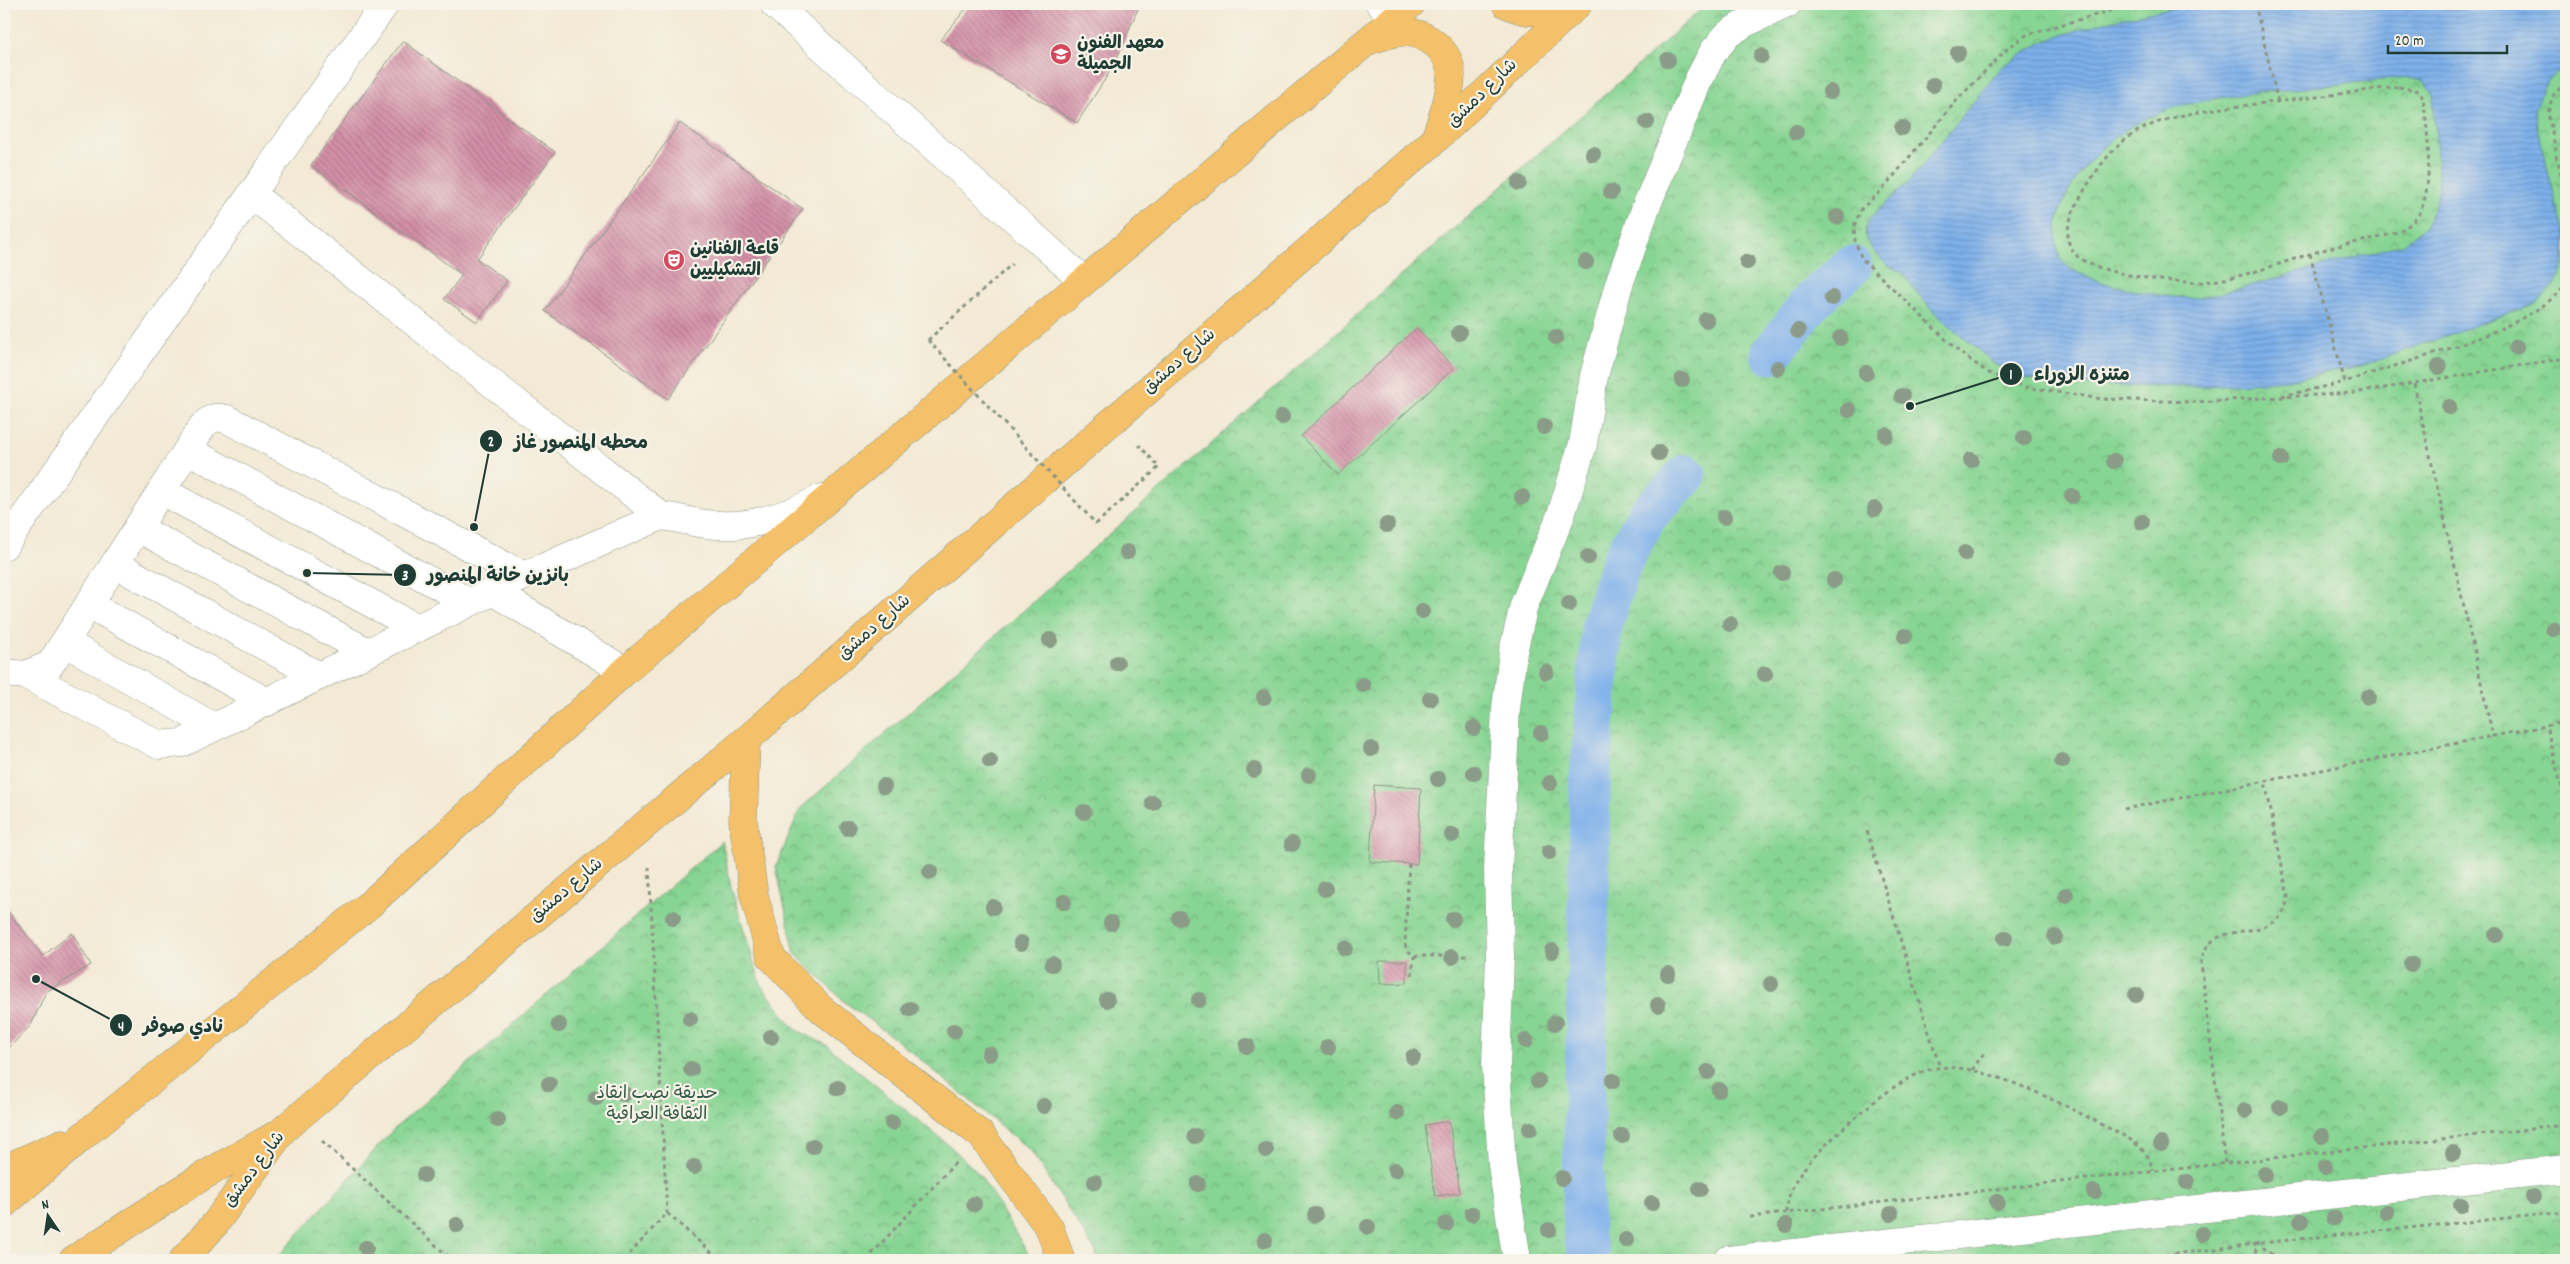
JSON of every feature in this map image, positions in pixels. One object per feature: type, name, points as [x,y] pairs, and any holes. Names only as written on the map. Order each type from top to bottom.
[{"type":"main road","points":[[1506,4],[1524,12],[1548,10],[1567,4]]},
{"type":"main road","name":"شارع دمشق","points":[[183,1260],[215,1224],[290,1125],[746,740],[1435,140],[1578,4]]},
{"type":"main road","points":[[4,1204],[89,1131],[369,905],[625,671],[1369,40],[1396,8]]},
{"type":"main road","points":[[1369,40],[1402,31],[1419,34],[1432,41],[1446,56],[1451,74],[1447,105],[1435,140]]},
{"type":"main road","points":[[746,740],[743,821],[754,895],[771,956],[821,1010],[981,1135],[1050,1229],[1061,1260]]},
{"type":"main road","points":[[73,1260],[203,1176],[290,1125]]},
{"type":"main road","points":[[4,1168],[89,1131]]},
{"type":"street","points":[[4,546],[385,4]]},
{"type":"street","points":[[774,4],[1084,281]]},
{"type":"street","points":[[1517,1260],[1506,1198],[1498,1124],[1496,1010],[1500,956],[1498,869],[1506,708],[1513,652],[1524,605],[1561,515],[1583,444],[1594,376],[1619,284],[1646,207],[1698,81],[1713,52],[1728,34],[1745,23],[1787,4]]},
{"type":"street","points":[[252,194],[661,516],[718,525],[764,522],[794,513],[842,488]]},
{"type":"street","points":[[15,674],[50,665],[66,643],[206,422],[220,417],[524,576]]},
{"type":"street","points":[[188,450],[625,671]]},
{"type":"street","points":[[162,491],[417,628]]},
{"type":"street","points":[[15,674],[159,745],[182,743],[524,576],[661,516]]},
{"type":"street","points":[[138,528],[368,652]]},
{"type":"street","points":[[115,564],[319,676]]},
{"type":"street","points":[[90,605],[267,702]]},
{"type":"street","points":[[66,643],[214,727]]},
{"type":"street","points":[[1728,1260],[2566,1169]]},
{"type":"path","points":[[2134,4],[2028,34],[2009,47],[1957,100],[1881,191],[1862,208],[1854,226],[1854,241],[1862,259],[1902,300],[1959,352],[1989,373],[2026,386],[2102,399],[2192,402],[2354,393],[2566,358]]},
{"type":"path","points":[[2255,4],[2278,102]]},
{"type":"path","points":[[2566,82],[2552,97],[2548,113],[2566,199]]},
{"type":"path","points":[[2398,86],[2420,91],[2423,98],[2427,178],[2419,214],[2403,229],[2310,254],[2218,280],[2202,282],[2166,281],[2118,272],[2088,263],[2077,256],[2067,235],[2074,210],[2099,168],[2117,148],[2137,132],[2171,119],[2278,102],[2398,86]]},
{"type":"path","points":[[2310,254],[2345,382]]},
{"type":"path","points":[[989,285],[928,340],[1096,524],[1159,467]]},
{"type":"path","points":[[2272,398],[2345,382],[2460,344],[2537,310],[2556,297],[2566,285]]},
{"type":"path","points":[[2414,384],[2493,736]]},
{"type":"path","points":[[2124,808],[2566,721]]},
{"type":"path","points":[[2546,726],[2566,804]]},
{"type":"path","points":[[2225,1163],[2201,963],[2206,946],[2213,940],[2222,935],[2268,926],[2283,914],[2287,905],[2288,896],[2265,781]]},
{"type":"path","points":[[624,1260],[667,1213],[647,824]]},
{"type":"path","points":[[1867,830],[1940,1068]]},
{"type":"path","points":[[1409,864],[1406,949],[1414,956],[1500,956]]},
{"type":"path","points":[[1412,975],[1414,956]]},
{"type":"path","points":[[1972,1070],[1984,1053]]},
{"type":"path","points":[[1786,1212],[1787,1197],[1795,1180],[1810,1161],[1848,1124],[1870,1105],[1907,1080],[1928,1070],[1951,1066],[1972,1070],[2029,1089],[2126,1137],[2140,1146],[2150,1160],[2153,1171]]},
{"type":"path","points":[[290,1125],[452,1260]]},
{"type":"path","points":[[1750,1217],[2566,1125]]},
{"type":"path","points":[[866,1260],[981,1135]]},
{"type":"path","points":[[2126,1260],[2278,1241],[2566,1212]]},
{"type":"path","points":[[667,1213],[720,1260]]},
{"type":"path","points":[[2253,1260],[2258,1243],[2278,1260]]},
{"type":"green space","points":[[1707,4],[2566,4],[2566,1260],[1098,1260],[1096,1252],[1031,1151],[898,1041],[846,1003],[795,954],[776,867],[800,809]]},
{"type":"green space","name":"حديقة نصب انقاذ الثقافة العراقية","points":[[722,841],[732,891],[761,985],[795,1029],[826,1045],[951,1147],[980,1175],[1032,1260],[275,1260],[394,1129]]},
{"type":"water","points":[[2190,4],[2566,4],[2566,66],[2550,79],[2543,88],[2535,112],[2538,134],[2566,239],[2562,268],[2554,286],[2532,305],[2364,365],[2288,380],[2196,387],[2056,385],[2020,376],[1995,364],[1933,311],[1903,273],[1887,265],[1872,249],[1866,239],[1865,227],[1871,217],[1907,184],[2002,67],[2039,44],[2101,23]],"holes":[[[2409,77],[2423,80],[2433,93],[2439,187],[2436,204],[2424,228],[2403,244],[2230,291],[2191,298],[2151,294],[2107,284],[2072,269],[2062,261],[2059,255],[2056,240],[2057,224],[2063,203],[2070,189],[2100,150],[2125,130],[2139,122],[2167,110],[2194,102],[2264,92]]]},
{"type":"building","points":[[970,4],[1140,4],[1114,65],[1077,123],[940,40]]},
{"type":"building","points":[[403,41],[555,152],[477,259],[507,281],[477,322],[444,299],[462,275],[311,165]]},
{"type":"building","name":"قاعة الفنانين التشكيليين","points":[[680,123],[803,209],[668,399],[545,311]]},
{"type":"building","points":[[1416,328],[1454,368],[1338,475],[1301,436]]},
{"type":"building","points":[[1374,785],[1421,788],[1417,864],[1370,862]]},
{"type":"building","points":[[4,906],[43,956],[72,933],[91,965],[46,992],[31,1025],[4,1053]]},
{"type":"building","points":[[1379,961],[1407,961],[1407,983],[1380,984]]},
{"type":"building","points":[[1449,1121],[1460,1193],[1435,1196],[1425,1125]]},
{"type":"waterway","points":[[1771,354],[1813,300],[1852,266]]},
{"type":"waterway","points":[[1588,1251],[1584,1239],[1583,1210],[1590,780],[1602,624],[1621,563],[1648,514],[1686,475]]},
{"type":"place","name":"معهد الفنون الجميلة","points":[[1061,54]]},
{"type":"place","name":"قاعة الفنانين التشكيليين","points":[[674,260]]},
{"type":"place","name":"متنزه الزوراء","points":[[1910,406]]},
{"type":"place","name":"محطه المنصور غاز","points":[[474,527]]},
{"type":"place","name":"بانزين خانة المنصور","points":[[307,573]]},
{"type":"place","name":"نادي صوفر","points":[[36,979]]}]
